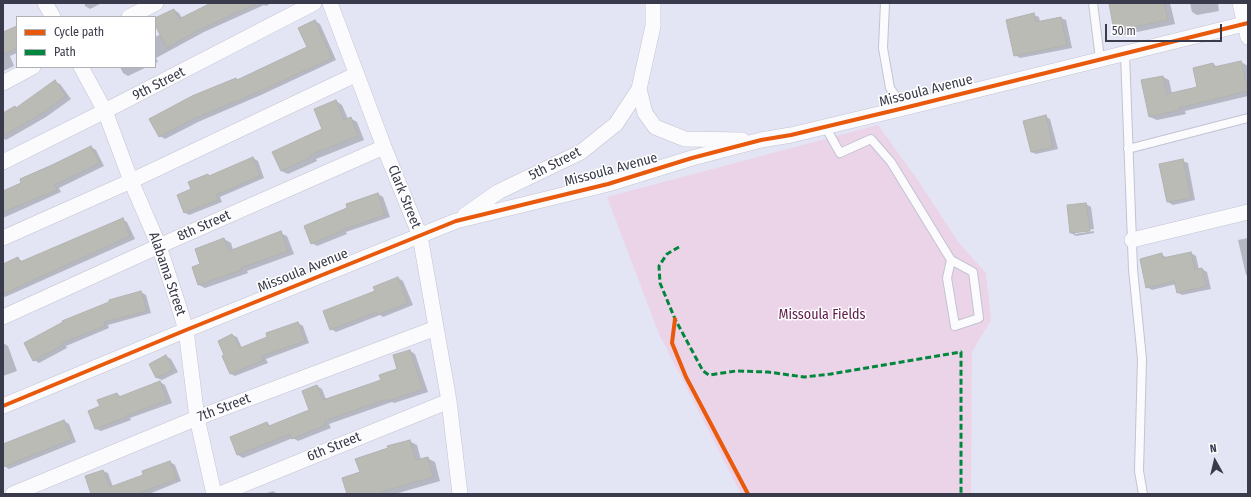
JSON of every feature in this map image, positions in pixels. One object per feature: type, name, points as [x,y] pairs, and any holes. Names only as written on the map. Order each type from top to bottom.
[{"type":"street","points":[[46,3],[52,16]]},
{"type":"street","points":[[131,16],[156,3]]},
{"type":"street","name":"9th Street","points":[[3,162],[314,3]]},
{"type":"street","name":"Clark Street","points":[[330,3],[384,147],[420,236],[449,401],[458,494]]},
{"type":"street","name":"5th Street","points":[[456,221],[498,192],[581,152],[616,124],[639,89],[653,26],[653,3]]},
{"type":"street","points":[[1240,3],[1247,28]]},
{"type":"street","name":"Missoula Avenue","points":[[3,406],[456,221],[608,184],[692,158],[761,140],[791,135],[904,108],[1125,53],[1247,28]]},
{"type":"street","points":[[3,83],[31,68]]},
{"type":"street","name":"Alabama Street","points":[[82,68],[105,111],[131,180],[159,246],[186,330],[197,418],[214,494]]},
{"type":"street","points":[[3,238],[357,74]]},
{"type":"street","name":"5th Street","points":[[639,89],[645,113],[655,127],[685,139],[761,140]]},
{"type":"street","name":"8th Street","points":[[3,317],[159,246],[384,147]]},
{"type":"street","points":[[1132,240],[1248,212]]},
{"type":"street","name":"7th Street","points":[[13,494],[197,418],[436,328]]},
{"type":"street","name":"6th Street","points":[[220,494],[449,401]]},
{"type":"lane","points":[[886,3],[883,48],[890,88],[904,108]]},
{"type":"lane","points":[[1093,3],[1100,59]]},
{"type":"lane","points":[[1125,53],[1133,269],[1142,359],[1139,471],[1143,494]]},
{"type":"lane","points":[[1128,149],[1248,118]]},
{"type":"lane","points":[[825,126],[840,153],[871,139],[891,162],[951,260],[973,272],[979,318],[955,326],[947,278],[951,260]]},
{"type":"green space","name":"Missoula Fields","points":[[878,125],[917,179],[959,243],[986,273],[991,320],[972,352],[971,494],[741,494],[659,334],[607,197]]},
{"type":"building","points":[[211,3],[258,3],[199,30],[167,48],[156,27],[156,18],[174,9],[179,19]]},
{"type":"building","points":[[1109,3],[1164,3],[1168,20],[1114,31]]},
{"type":"building","points":[[1034,13],[1036,22],[1061,17],[1067,45],[1014,56],[1006,20]]},
{"type":"building","points":[[315,20],[332,58],[256,93],[193,119],[159,137],[149,119],[192,96],[236,78],[237,80],[307,47],[298,28]]},
{"type":"building","points":[[16,26],[16,48],[3,55],[3,32]]},
{"type":"building","points":[[1241,61],[1248,91],[1149,117],[1141,80],[1163,76],[1167,94],[1197,87],[1193,68],[1213,63],[1214,67]]},
{"type":"building","points":[[55,80],[66,96],[41,114],[3,136],[3,113],[15,106],[16,108]]},
{"type":"building","points":[[336,100],[344,120],[351,117],[358,136],[310,155],[311,157],[281,171],[272,152],[322,129],[314,109]]},
{"type":"building","points":[[1046,115],[1053,147],[1031,152],[1023,121]]},
{"type":"building","points":[[91,146],[100,163],[55,185],[57,190],[3,212],[3,191],[21,183],[20,179]]},
{"type":"building","points":[[253,157],[260,176],[216,195],[218,200],[184,213],[177,195],[191,189],[188,182],[208,174],[209,176]]},
{"type":"building","points":[[1183,159],[1191,198],[1167,202],[1159,164]]},
{"type":"building","points":[[378,193],[385,215],[342,230],[311,244],[304,226],[347,208],[346,204]]},
{"type":"building","points":[[1086,203],[1090,231],[1070,233],[1067,205]]},
{"type":"building","points":[[123,218],[130,236],[3,294],[3,264],[18,257],[20,262]]},
{"type":"building","points":[[281,231],[288,251],[241,268],[242,270],[198,285],[192,267],[200,264],[195,249],[224,238],[229,251]]},
{"type":"building","points":[[1191,252],[1195,270],[1202,268],[1207,286],[1177,293],[1174,281],[1146,288],[1140,259],[1162,253],[1163,258]]},
{"type":"building","points":[[398,277],[408,303],[377,315],[376,312],[330,330],[323,311],[375,291],[373,287]]},
{"type":"building","points":[[141,291],[147,311],[104,322],[105,326],[61,343],[63,345],[33,361],[24,343],[63,322],[62,321],[109,302],[109,300]]},
{"type":"building","points":[[298,322],[305,341],[262,356],[264,360],[230,374],[222,356],[224,355],[218,341],[232,334],[240,348],[267,337],[266,333]]},
{"type":"building","points":[[410,350],[423,389],[388,401],[387,399],[324,421],[326,425],[292,439],[290,434],[237,455],[230,437],[267,422],[269,426],[309,410],[302,391],[317,385],[323,400],[381,380],[379,375],[397,369],[393,355]]},
{"type":"building","points":[[166,355],[173,370],[156,378],[149,364]]},
{"type":"building","points":[[160,381],[167,400],[95,429],[88,411],[100,406],[97,400],[117,393],[119,397]]},
{"type":"building","points":[[64,420],[72,439],[3,467],[3,444]]},
{"type":"building","points":[[410,440],[416,460],[428,457],[433,477],[381,492],[382,494],[347,494],[342,478],[360,472],[355,459],[388,448],[387,446]]},
{"type":"building","points":[[170,461],[177,479],[137,494],[91,494],[85,476],[103,470],[110,487],[143,475],[142,471]]},
{"type":"marked path","points":[[679,247],[667,254],[659,266],[660,283],[675,319],[703,371],[709,375],[736,371],[768,372],[804,377],[831,374],[961,352],[961,494]]},
{"type":"cycle path","points":[[3,406],[456,221],[608,184],[692,158],[761,140],[791,135],[904,108],[1248,23]]},
{"type":"cycle path","points":[[675,319],[672,343],[686,377],[748,494]]}]
